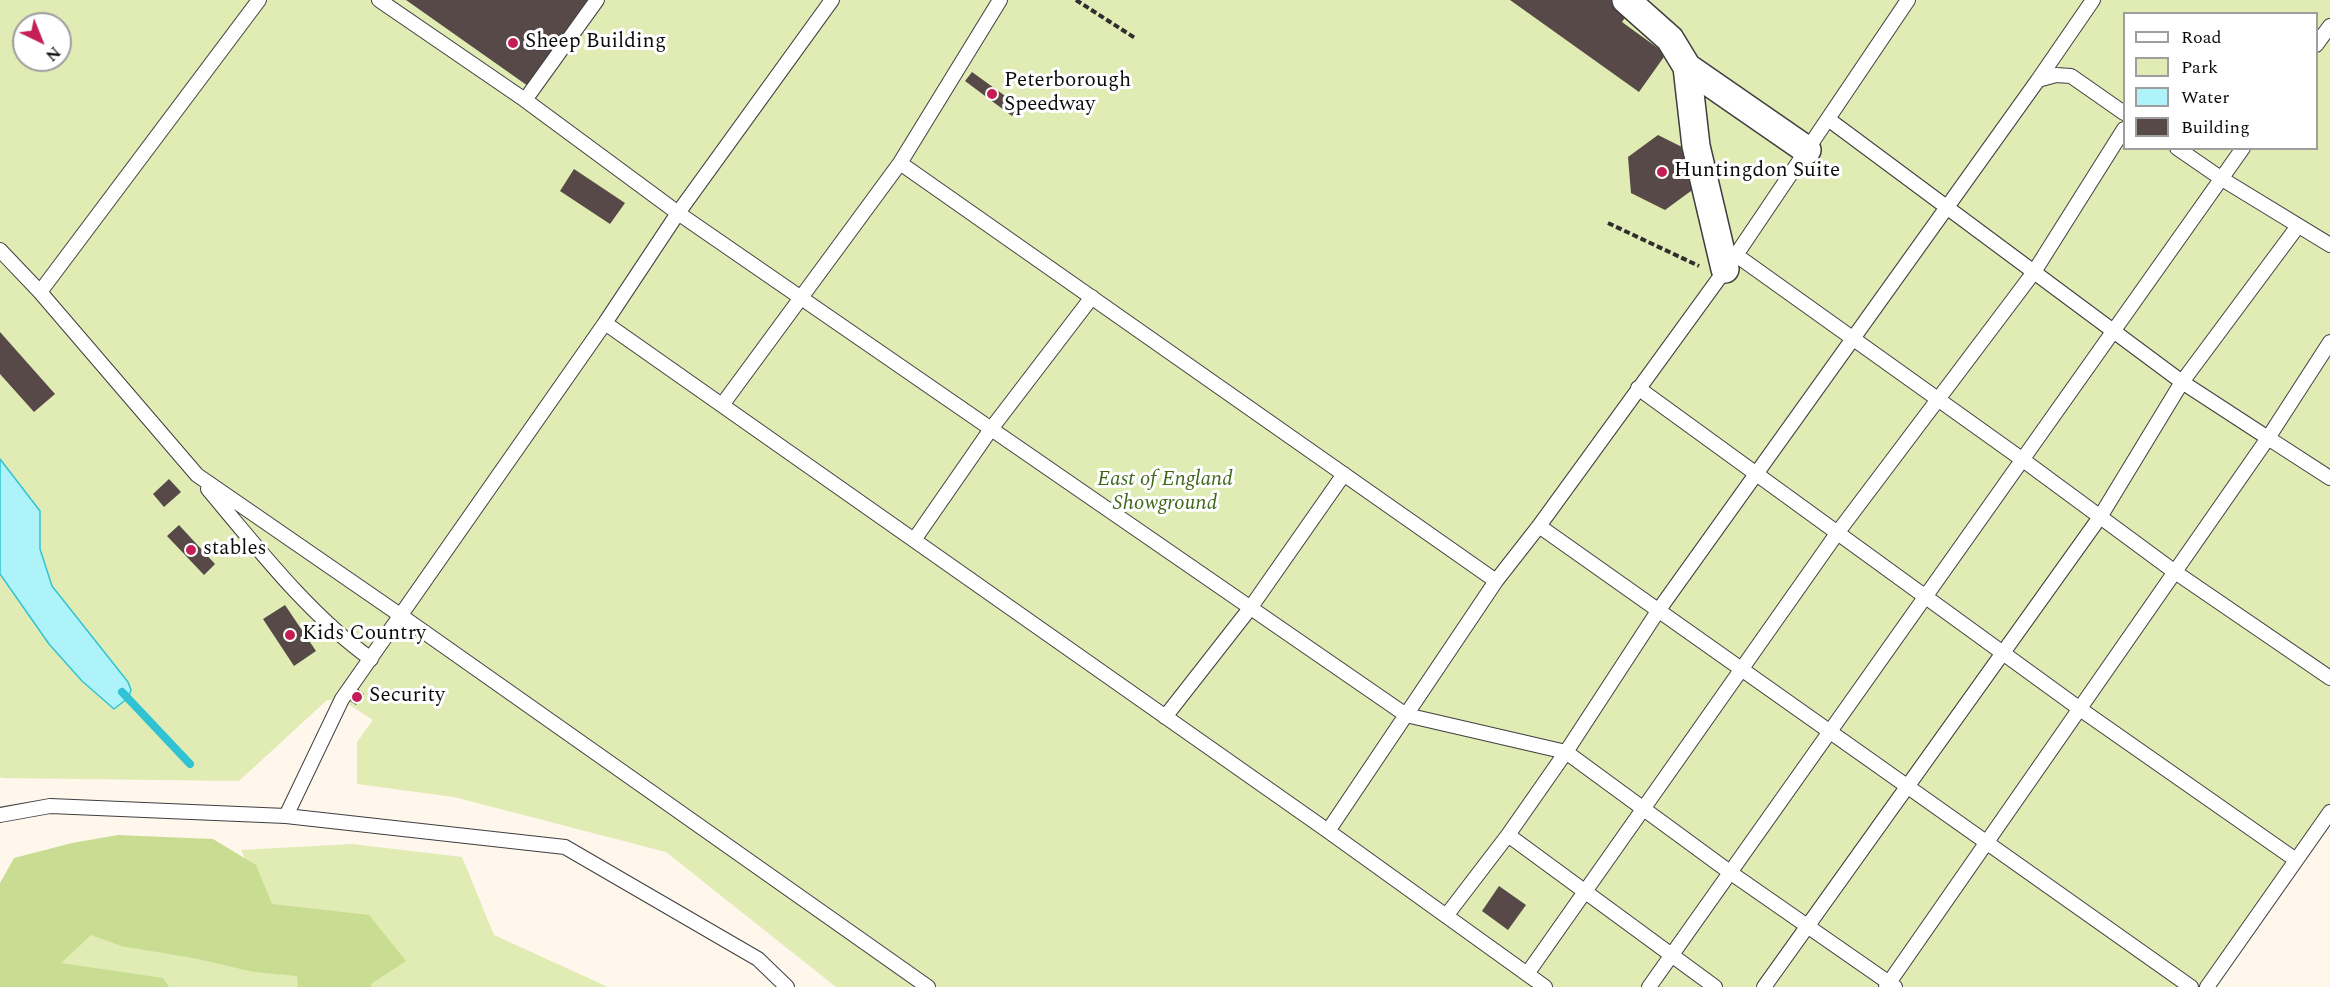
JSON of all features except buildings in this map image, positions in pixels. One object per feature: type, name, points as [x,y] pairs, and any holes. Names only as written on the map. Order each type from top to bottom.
[{"type":"street","points":[[1626,0],[1670,39],[1687,67],[1807,150]]},
{"type":"street","points":[[1687,67],[1696,146],[1731,262]]},
{"type":"lane","points":[[40,292],[259,0]]},
{"type":"lane","points":[[380,0],[525,100],[678,213],[1406,715],[1566,752],[1890,986],[1986,843],[2268,438],[2330,342]]},
{"type":"lane","points":[[525,100],[597,0]]},
{"type":"lane","points":[[286,816],[342,699],[605,323],[678,213],[832,0]]},
{"type":"lane","points":[[722,405],[900,163],[1000,0]]},
{"type":"lane","points":[[1328,831],[1496,581],[1539,526],[1731,262],[1908,0]]},
{"type":"lane","points":[[1446,916],[1508,835],[1566,752],[1658,611],[1948,207],[2093,0]]},
{"type":"lane","points":[[2318,42],[2330,26]]},
{"type":"lane","points":[[2064,43],[2061,53],[2063,63],[2071,76],[2123,112]]},
{"type":"lane","points":[[2038,80],[2056,75],[2071,76]]},
{"type":"lane","points":[[1828,119],[2182,382],[2330,478]]},
{"type":"lane","points":[[1527,974],[1838,532],[2034,272],[2123,131]]},
{"type":"lane","points":[[2180,150],[2222,179],[2330,245]]},
{"type":"lane","points":[[1649,987],[2243,150]]},
{"type":"lane","points":[[900,163],[1496,581]]},
{"type":"lane","points":[[1764,987],[2100,517],[2182,382],[2298,226]]},
{"type":"lane","points":[[0,250],[40,292],[255,546],[347,642],[371,658]]},
{"type":"lane","points":[[1731,262],[1854,339],[2175,572],[2330,678]]},
{"type":"lane","points":[[914,540],[991,429],[1092,297]]},
{"type":"lane","points":[[605,323],[1328,831],[1545,987]]},
{"type":"lane","points":[[1638,387],[2080,709],[2296,860]]},
{"type":"lane","points":[[1165,717],[1251,607],[1344,474]]},
{"type":"lane","points":[[197,475],[928,987]]},
{"type":"lane","points":[[1539,526],[2191,987]]},
{"type":"lane","points":[[0,815],[50,806],[286,816],[565,847],[758,959],[788,987]]},
{"type":"lane","points":[[2207,987],[2330,812]]},
{"type":"lane","points":[[1508,835],[1671,957],[1715,987]]},
{"type":"path","points":[[1076,0],[1135,38]]},
{"type":"path","points":[[1608,223],[1688,262],[1708,269],[1731,262]]},
{"type":"green space","name":"East of England Showground","points":[[0,0],[2330,0],[2330,822],[2208,987],[836,987],[666,852],[454,797],[357,784],[357,742],[373,720],[342,700],[327,700],[239,781],[0,777]]},
{"type":"green space","points":[[118,835],[213,839],[256,865],[272,904],[369,915],[406,961],[371,984],[372,987],[298,987],[297,976],[254,972],[193,958],[121,946],[91,935],[61,963],[163,978],[169,987],[0,987],[0,883],[14,858],[72,843]]},
{"type":"green space","points":[[352,844],[462,857],[494,935],[608,987],[367,987],[268,909],[241,850]]},
{"type":"green space","points":[[75,926],[307,970],[306,987],[145,987],[53,970]]},
{"type":"water","points":[[0,459],[40,511],[40,549],[52,586],[128,682],[131,690],[128,698],[114,709],[82,681],[49,644],[0,574]]},
{"type":"waterway","points":[[122,692],[190,764]]},
{"type":"place","name":"Sheep Building","points":[[513,43]]},
{"type":"place","name":"Peterborough Speedway","points":[[992,94]]},
{"type":"place","name":"Huntingdon Suite","points":[[1662,172]]},
{"type":"place","name":"stables","points":[[191,550]]},
{"type":"place","name":"Kids Country","points":[[290,635]]},
{"type":"place","name":"Security","points":[[357,697]]}]
